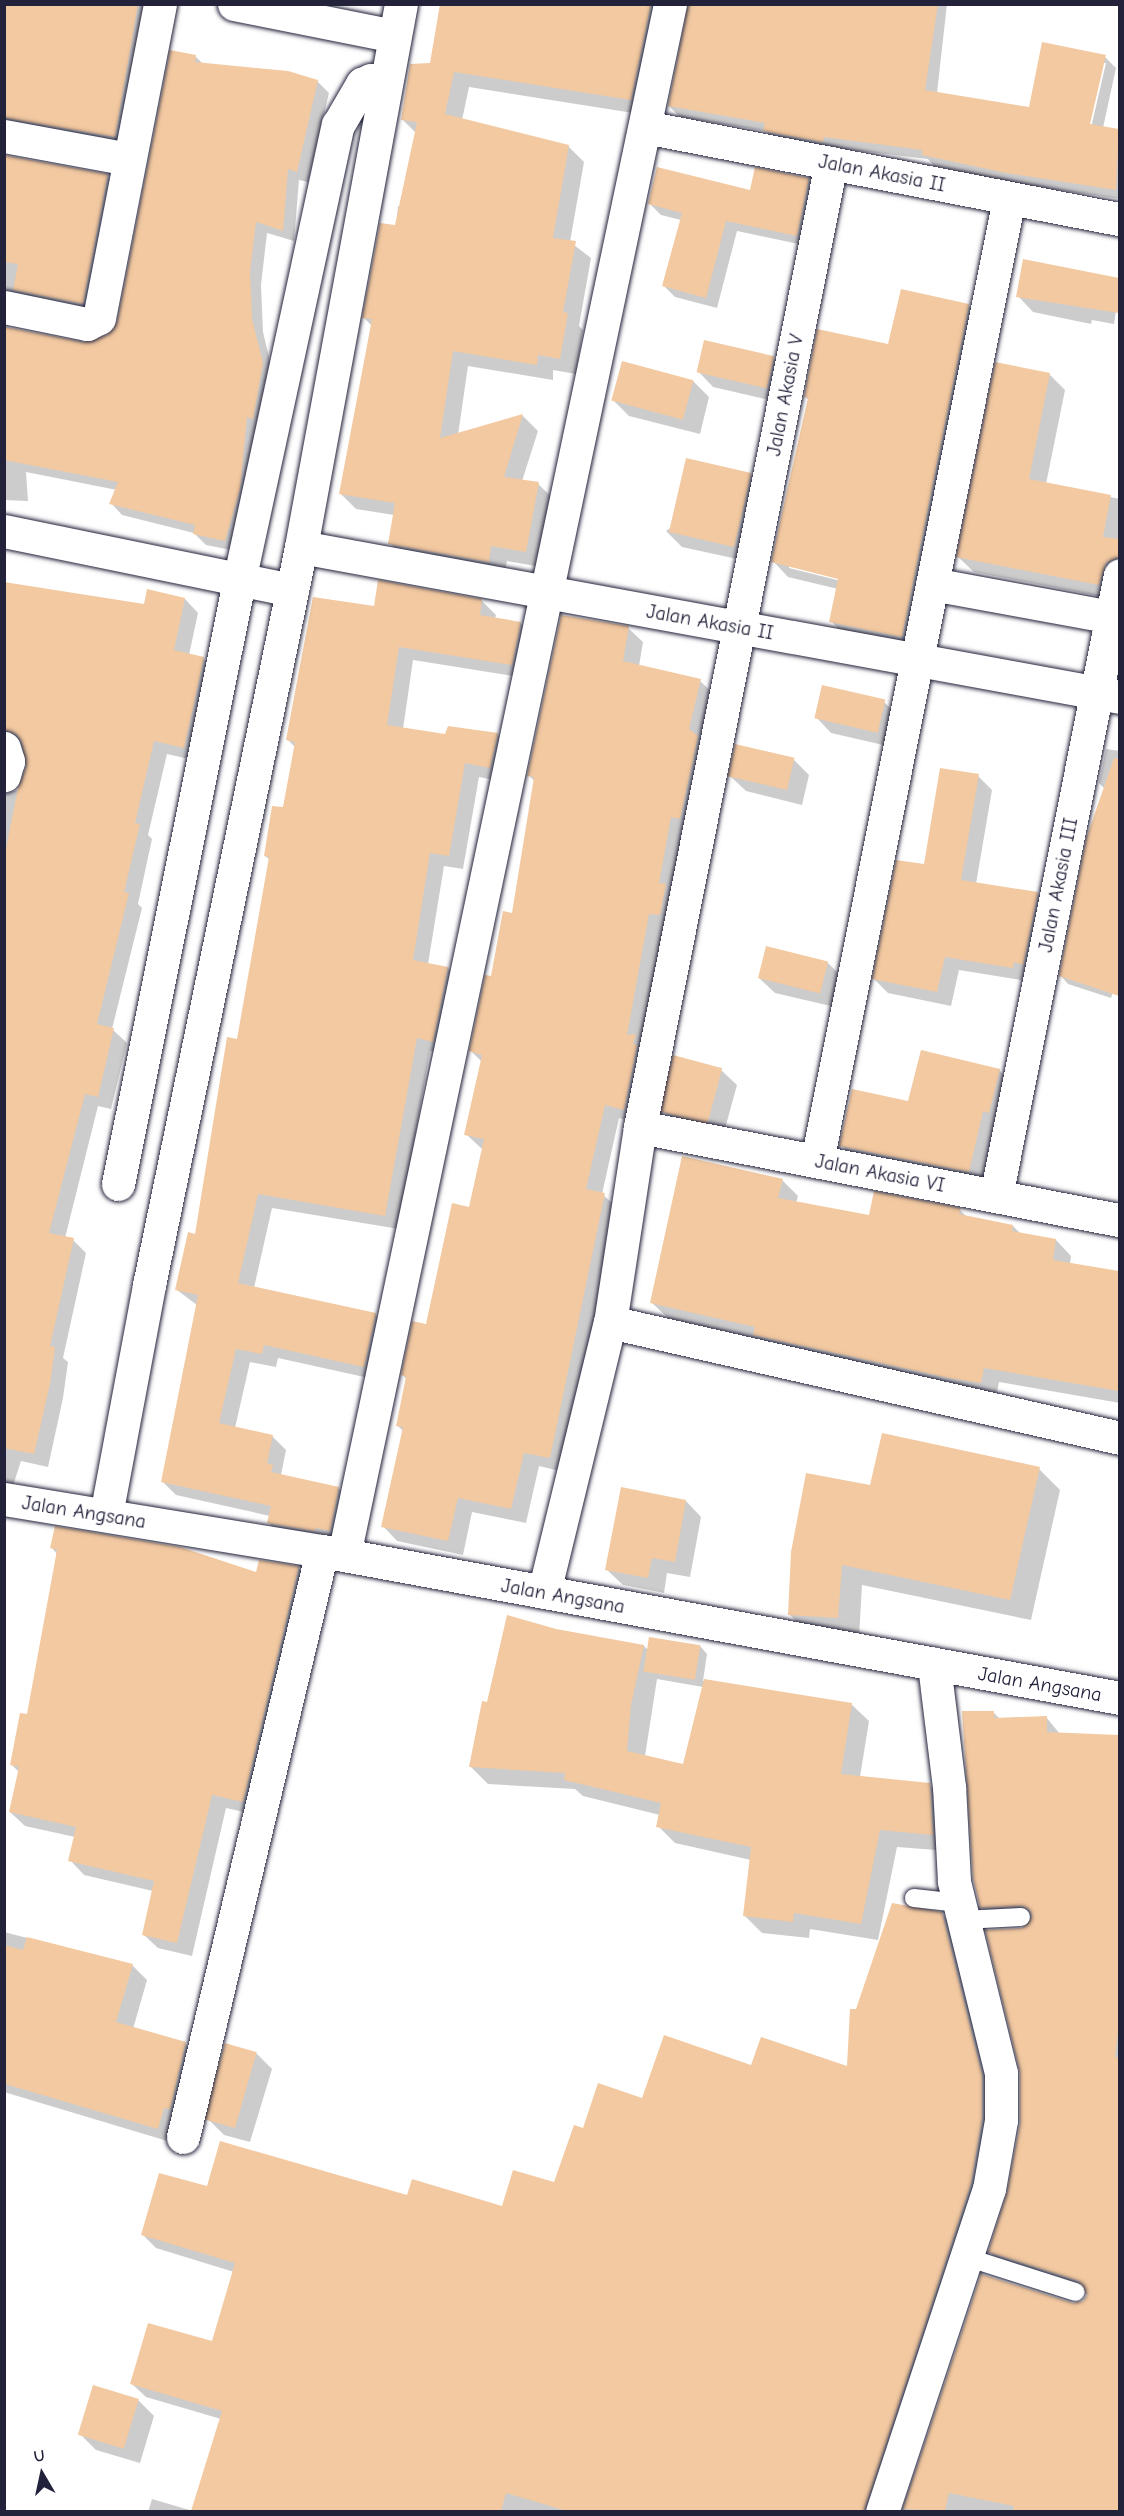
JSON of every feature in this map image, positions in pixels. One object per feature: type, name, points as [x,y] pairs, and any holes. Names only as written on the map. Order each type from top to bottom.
[{"type":"street","points":[[4,307],[87,324],[99,318],[160,4]]},
{"type":"street","points":[[183,2137],[333,1553],[546,592],[670,4]]},
{"type":"street","points":[[106,1515],[149,1285],[301,548],[397,20],[242,5]]},
{"type":"street","points":[[118,1184],[239,581],[338,125],[362,84],[371,80],[386,83]]},
{"type":"street","name":"Jalan Akasia II","points":[[645,127],[1119,219]]},
{"type":"street","points":[[4,136],[129,159]]},
{"type":"street","name":"Jalan Akasia V","points":[[544,1592],[610,1322],[640,1126],[831,163]]},
{"type":"street","points":[[817,1161],[1009,198]]},
{"type":"street","points":[[4,531],[239,581],[292,590]]},
{"type":"street","name":"Jalan Akasia II","points":[[301,548],[1108,695]]},
{"type":"street","name":"Jalan Akasia III","points":[[996,1196],[1108,695],[1111,617],[1119,575]]},
{"type":"street","points":[[932,584],[1111,617]]},
{"type":"street","points":[[4,748],[8,761],[4,775]]},
{"type":"street","name":"Jalan Akasia VI","points":[[640,1126],[1119,1220]]},
{"type":"street","points":[[610,1322],[1119,1438]]},
{"type":"street","name":"Jalan Angsana","points":[[4,1499],[333,1553],[1119,1698]]},
{"type":"street","points":[[882,2511],[989,2189],[1001,2120],[1001,2073],[961,1912],[934,1664]]},
{"type":"lane","points":[[914,1898],[961,1912],[1021,1917]]},
{"type":"lane","points":[[966,2257],[1076,2292]]},
{"type":"building","points":[[4,4],[138,4],[115,137],[4,118]]},
{"type":"building","points":[[440,4],[651,4],[631,100],[454,72],[445,114],[569,145],[553,238],[576,241],[563,312],[568,313],[560,359],[538,355],[537,365],[453,351],[440,438],[523,414],[504,477],[539,482],[526,552],[491,546],[489,562],[388,544],[395,503],[339,494],[372,319],[362,318],[380,223],[395,225],[417,122],[401,120],[410,64],[430,63]]},
{"type":"building","points":[[688,4],[938,4],[925,90],[1029,107],[1042,42],[1106,55],[1090,124],[1119,129],[1116,190],[1006,173],[922,155],[922,150],[824,137],[823,142],[763,131],[765,123],[668,106]]},
{"type":"building","points":[[170,50],[196,55],[195,62],[288,71],[318,80],[297,172],[288,169],[283,231],[256,222],[250,272],[252,319],[263,363],[253,419],[247,417],[240,489],[225,541],[193,534],[195,525],[109,504],[118,482],[4,460],[6,327],[84,342],[107,335],[117,322]]},
{"type":"building","points":[[4,155],[108,174],[83,304],[13,290],[18,264],[4,262]]},
{"type":"building","points":[[657,167],[750,190],[755,167],[809,178],[797,236],[726,221],[706,298],[662,286],[682,213],[648,204]]},
{"type":"building","points":[[1023,259],[1119,278],[1119,313],[1016,297]]},
{"type":"building","points":[[901,289],[969,304],[902,637],[829,622],[838,579],[771,562],[808,398],[804,397],[817,329],[888,344]]},
{"type":"building","points":[[704,340],[774,356],[767,388],[697,372]]},
{"type":"building","points":[[622,361],[693,380],[683,420],[611,401]]},
{"type":"building","points":[[995,362],[1050,373],[1029,479],[1111,495],[1103,537],[1119,539],[1119,557],[1106,563],[1099,585],[956,557]]},
{"type":"building","points":[[686,458],[751,473],[734,547],[669,532]]},
{"type":"building","points":[[378,580],[482,599],[480,615],[521,622],[512,665],[399,647],[387,725],[445,734],[448,726],[498,733],[490,768],[465,763],[449,856],[430,853],[413,960],[448,967],[433,1042],[417,1038],[385,1216],[258,1194],[238,1283],[376,1313],[364,1367],[264,1345],[262,1354],[236,1349],[219,1423],[273,1435],[267,1463],[273,1465],[271,1472],[339,1487],[330,1531],[316,1528],[315,1531],[267,1523],[271,1506],[161,1482],[198,1295],[175,1290],[188,1232],[195,1234],[227,1037],[237,1039],[269,857],[264,856],[272,806],[283,807],[295,742],[286,740],[313,597],[374,606]]},
{"type":"building","points":[[4,582],[144,604],[147,589],[185,598],[174,650],[204,657],[184,748],[154,741],[135,823],[140,824],[124,892],[129,893],[97,1024],[114,1028],[98,1097],[85,1094],[49,1233],[74,1238],[50,1346],[55,1347],[50,1384],[34,1454],[4,1448],[4,859],[18,788],[26,766],[22,742],[16,734],[4,730]]},
{"type":"building","points":[[561,615],[629,626],[623,661],[701,679],[689,729],[698,736],[680,819],[671,817],[659,883],[666,884],[660,915],[649,914],[627,1035],[636,1034],[633,1044],[637,1045],[624,1110],[605,1105],[586,1189],[605,1193],[550,1458],[524,1453],[511,1509],[458,1498],[448,1541],[381,1527],[403,1427],[396,1426],[406,1377],[401,1375],[412,1321],[426,1324],[452,1203],[469,1207],[484,1139],[464,1135],[482,1055],[469,1051],[485,975],[491,976],[503,911],[512,913],[534,777],[527,776]]},
{"type":"building","points":[[822,685],[885,700],[878,733],[814,718]]},
{"type":"building","points":[[735,744],[794,758],[787,790],[728,776]]},
{"type":"building","points":[[1114,758],[1119,759],[1119,996],[1059,976],[1086,839]]},
{"type":"building","points":[[940,768],[979,774],[961,880],[1038,892],[1023,965],[1014,962],[1013,968],[945,957],[937,992],[872,979],[896,860],[924,864]]},
{"type":"building","points":[[766,946],[828,961],[820,994],[758,978]]},
{"type":"building","points":[[921,1050],[1000,1069],[989,1113],[983,1111],[969,1172],[839,1146],[852,1089],[908,1101]]},
{"type":"building","points":[[673,1055],[722,1068],[707,1124],[658,1111]]},
{"type":"building","points":[[682,1156],[783,1179],[778,1198],[869,1215],[874,1191],[961,1208],[959,1214],[1013,1225],[1012,1231],[1056,1239],[1053,1260],[1119,1271],[1119,1391],[984,1368],[981,1383],[949,1378],[753,1335],[755,1327],[650,1303]]},
{"type":"building","points":[[882,1433],[1040,1467],[1010,1600],[842,1565],[838,1618],[788,1615],[791,1552],[806,1473],[870,1485]]},
{"type":"building","points":[[621,1487],[686,1500],[675,1562],[652,1558],[648,1578],[605,1570]]},
{"type":"building","points":[[55,1526],[180,1547],[256,1572],[259,1560],[299,1566],[243,1802],[212,1795],[177,1943],[142,1935],[154,1881],[68,1861],[76,1827],[9,1812],[19,1767],[10,1765],[20,1713],[27,1714],[57,1550],[50,1548]]},
{"type":"building","points":[[507,1615],[556,1629],[644,1645],[631,1705],[627,1751],[683,1764],[704,1679],[852,1703],[841,1774],[930,1783],[933,1835],[880,1830],[861,1924],[794,1913],[793,1922],[743,1916],[751,1847],[656,1827],[661,1803],[564,1780],[565,1773],[469,1767],[482,1701],[487,1702]]},
{"type":"building","points":[[649,1637],[700,1645],[695,1680],[644,1672]]},
{"type":"building","points":[[962,1711],[994,1711],[994,1718],[1047,1716],[1047,1732],[1119,1735],[1119,2024],[1115,2057],[1119,2058],[1119,2511],[1013,2511],[1014,2506],[949,2493],[945,2511],[903,2509],[981,2274],[1073,2303],[1083,2301],[1087,2295],[1079,2281],[988,2252],[1007,2192],[1020,2123],[1020,2073],[985,1930],[1022,1928],[1032,1917],[1030,1910],[1021,1906],[980,1908],[973,1878]]},
{"type":"building","points":[[892,1903],[942,1912],[982,2075],[982,2118],[971,2184],[864,2511],[567,2511],[506,2493],[501,2511],[191,2511],[222,2411],[130,2384],[148,2323],[212,2341],[235,2263],[141,2235],[159,2173],[207,2186],[220,2141],[407,2195],[412,2179],[502,2206],[513,2170],[554,2182],[574,2125],[583,2128],[598,2083],[642,2098],[664,2035],[751,2065],[761,2037],[847,2066],[850,2009],[856,2009]]},
{"type":"building","points":[[27,1937],[133,1964],[116,2022],[186,2042],[170,2109],[164,2108],[158,2129],[5,2084],[4,1945],[23,1950]]},
{"type":"building","points":[[225,2043],[257,2052],[235,2128],[203,2119]]},
{"type":"building","points":[[93,2385],[139,2399],[124,2449],[78,2435]]}]
